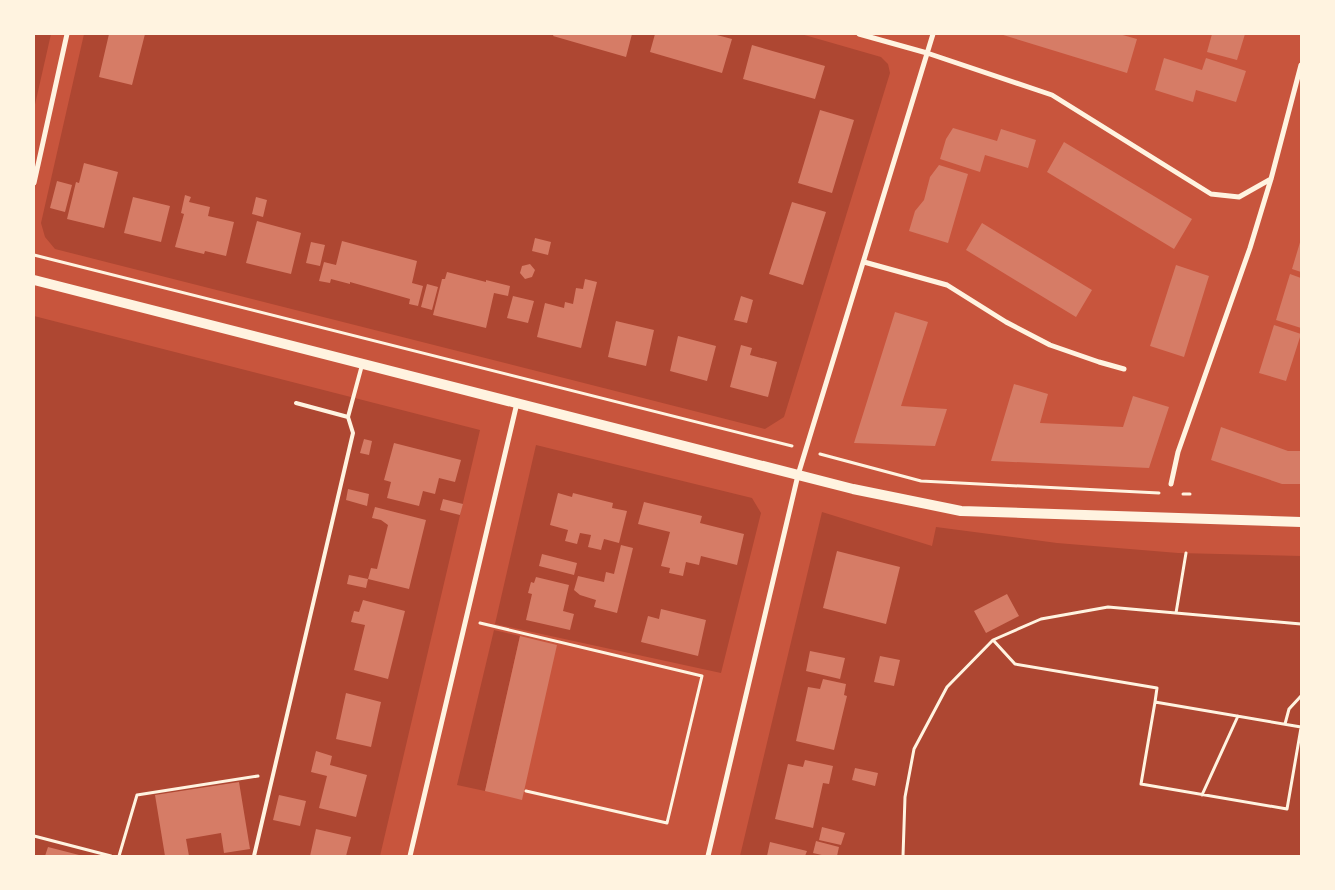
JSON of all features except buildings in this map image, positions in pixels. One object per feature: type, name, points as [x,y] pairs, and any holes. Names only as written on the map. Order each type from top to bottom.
[{"type":"main road","points":[[34,280],[853,489],[961,511],[1301,522]]},
{"type":"street","points":[[34,183],[67,34]]},
{"type":"street","points":[[859,34],[927,53],[1052,95],[1211,194],[1239,197],[1271,180]]},
{"type":"street","points":[[708,856],[798,475],[933,34]]},
{"type":"street","points":[[1171,484],[1178,452],[1250,248],[1271,180],[1301,65]]},
{"type":"street","points":[[864,262],[947,285],[1006,322],[1050,345],[1124,369]]},
{"type":"street","points":[[410,856],[517,403]]},
{"type":"lane","points":[[254,856],[353,433],[348,417],[363,363]]},
{"type":"lane","points":[[296,403],[348,417]]},
{"type":"path","points":[[34,255],[806,450],[921,481],[1169,493]]},
{"type":"path","points":[[1176,494],[1190,494]]},
{"type":"path","points":[[1176,613],[1186,553]]},
{"type":"path","points":[[903,856],[905,797],[914,748],[947,687],[993,640],[1041,619],[1108,607],[1301,624]]},
{"type":"path","points":[[465,620],[702,676],[667,824],[526,791]]},
{"type":"path","points":[[993,640],[1015,664],[1157,688],[1141,784],[1287,809],[1301,727],[1155,702]]},
{"type":"path","points":[[1285,724],[1289,710],[1301,696]]},
{"type":"path","points":[[1202,795],[1238,716]]},
{"type":"path","points":[[119,856],[136,795],[273,773]]},
{"type":"path","points":[[34,836],[112,856]]},
{"type":"shaded area","points":[[34,34],[51,34],[34,109]]},
{"type":"shaded area","points":[[84,34],[801,34],[881,57],[888,64],[890,73],[784,417],[765,429],[55,249],[45,237],[41,223]]},
{"type":"shaded area","points":[[34,316],[480,430],[380,856],[34,856]]},
{"type":"shaded area","points":[[536,445],[752,498],[761,513],[721,673],[495,624]]},
{"type":"shaded area","points":[[822,512],[932,546],[936,527],[1057,543],[1178,553],[1301,556],[1301,856],[740,856]]},
{"type":"shaded area","points":[[494,630],[520,636],[485,791],[457,785]]}]
